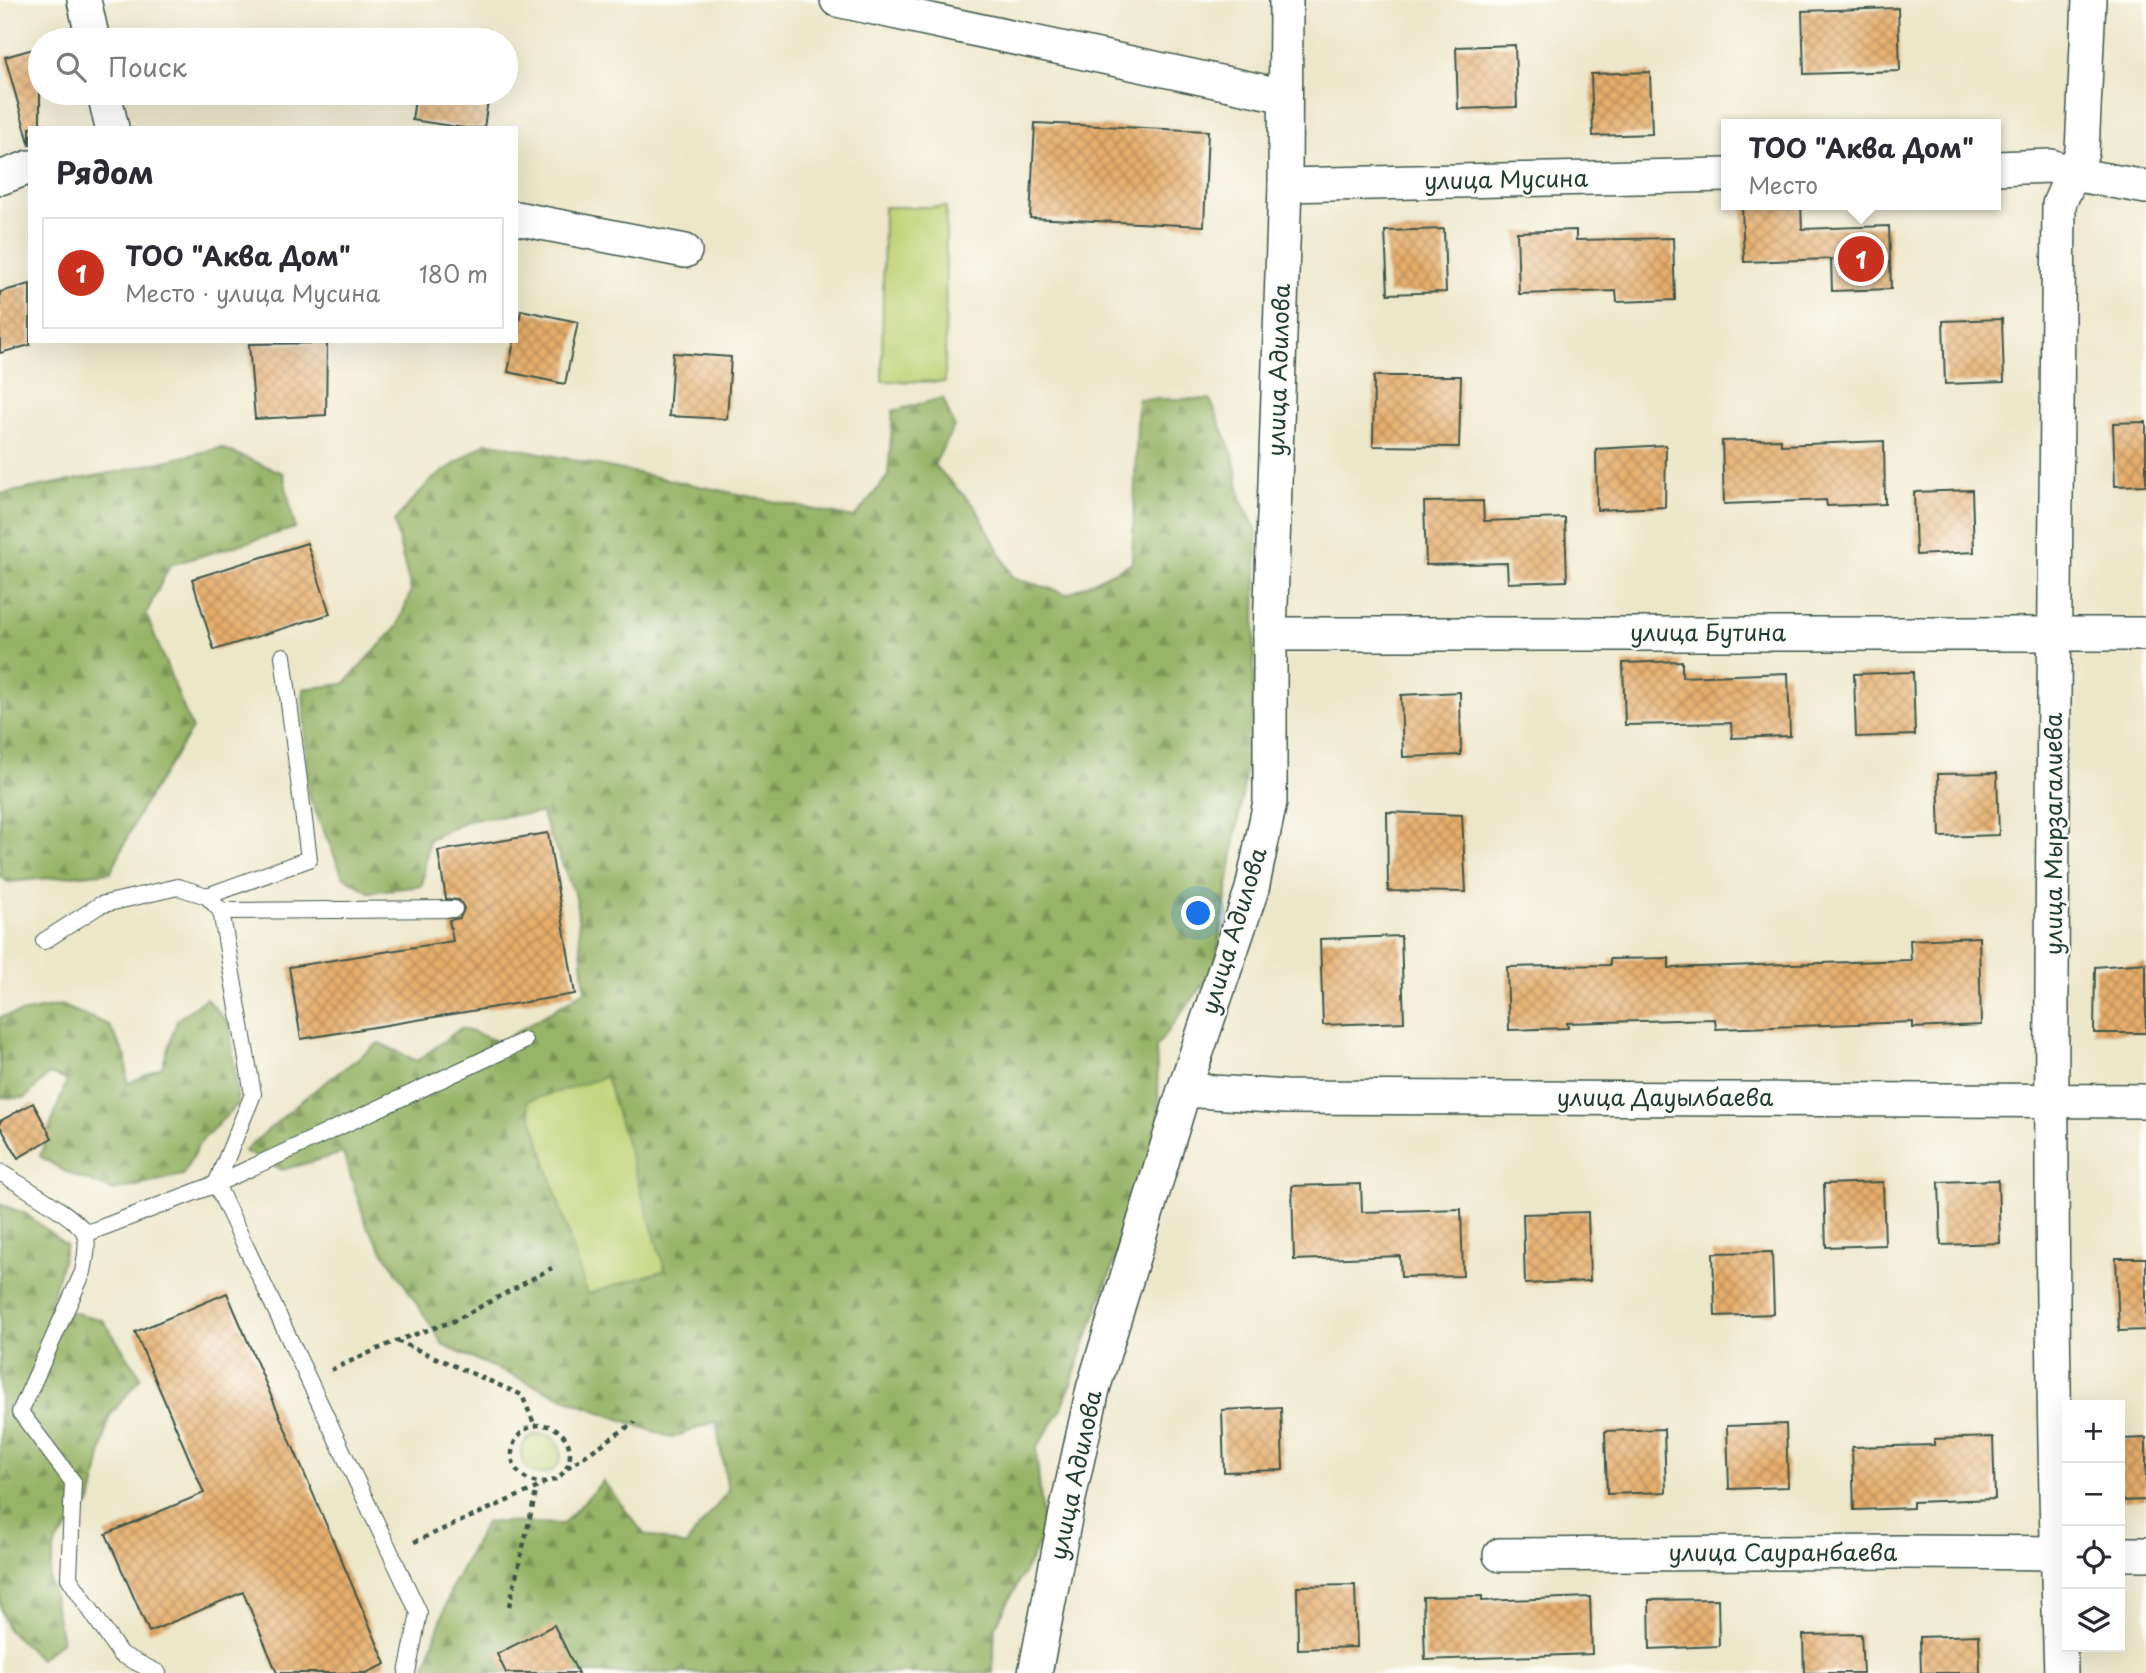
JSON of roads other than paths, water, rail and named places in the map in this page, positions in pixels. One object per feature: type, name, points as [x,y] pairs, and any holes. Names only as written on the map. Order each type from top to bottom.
[{"type":"street","points":[[84,0],[90,28]]},
{"type":"street","points":[[837,0],[1285,96]]},
{"type":"street","name":"улица Адилова","points":[[1035,1673],[1093,1389],[1184,1090],[1252,889],[1270,802],[1270,634],[1285,185],[1286,0]]},
{"type":"street","name":"улица Мырзагалиева","points":[[2062,1553],[2052,1099],[2059,204],[2082,152],[2089,0]]},
{"type":"street","points":[[107,105],[112,126]]},
{"type":"street","points":[[2001,168],[2051,166],[2072,174],[2146,187]]},
{"type":"street","points":[[0,178],[28,168]]},
{"type":"street","name":"улица Мусина","points":[[1285,185],[1721,176]]},
{"type":"street","points":[[518,218],[685,251]]},
{"type":"street","name":"улица Бутина","points":[[1270,634],[2146,634]]},
{"type":"street","name":"улица Дауылбаева","points":[[1184,1090],[1299,1097],[2146,1101]]},
{"type":"street","name":"улица Сауранбаева","points":[[1500,1555],[2062,1553]]},
{"type":"street","points":[[2125,1554],[2146,1554]]},
{"type":"street","name":"улица Мырзагалиева","points":[[2062,1589],[2062,1673]]},
{"type":"lane","points":[[207,896],[309,859],[283,656]]},
{"type":"lane","points":[[44,942],[100,905],[178,887],[207,896],[221,911],[253,1094],[216,1184],[419,1613],[407,1673]]},
{"type":"lane","points":[[221,911],[454,909]]},
{"type":"lane","points":[[85,1234],[216,1184],[524,1041]]},
{"type":"lane","points":[[0,1172],[69,1217],[85,1234],[83,1272],[20,1412],[73,1482],[69,1578],[120,1654],[158,1673]]},
{"type":"place","name":"ТОО \"Аква Дом\"","points":[[1861,259]]}]
